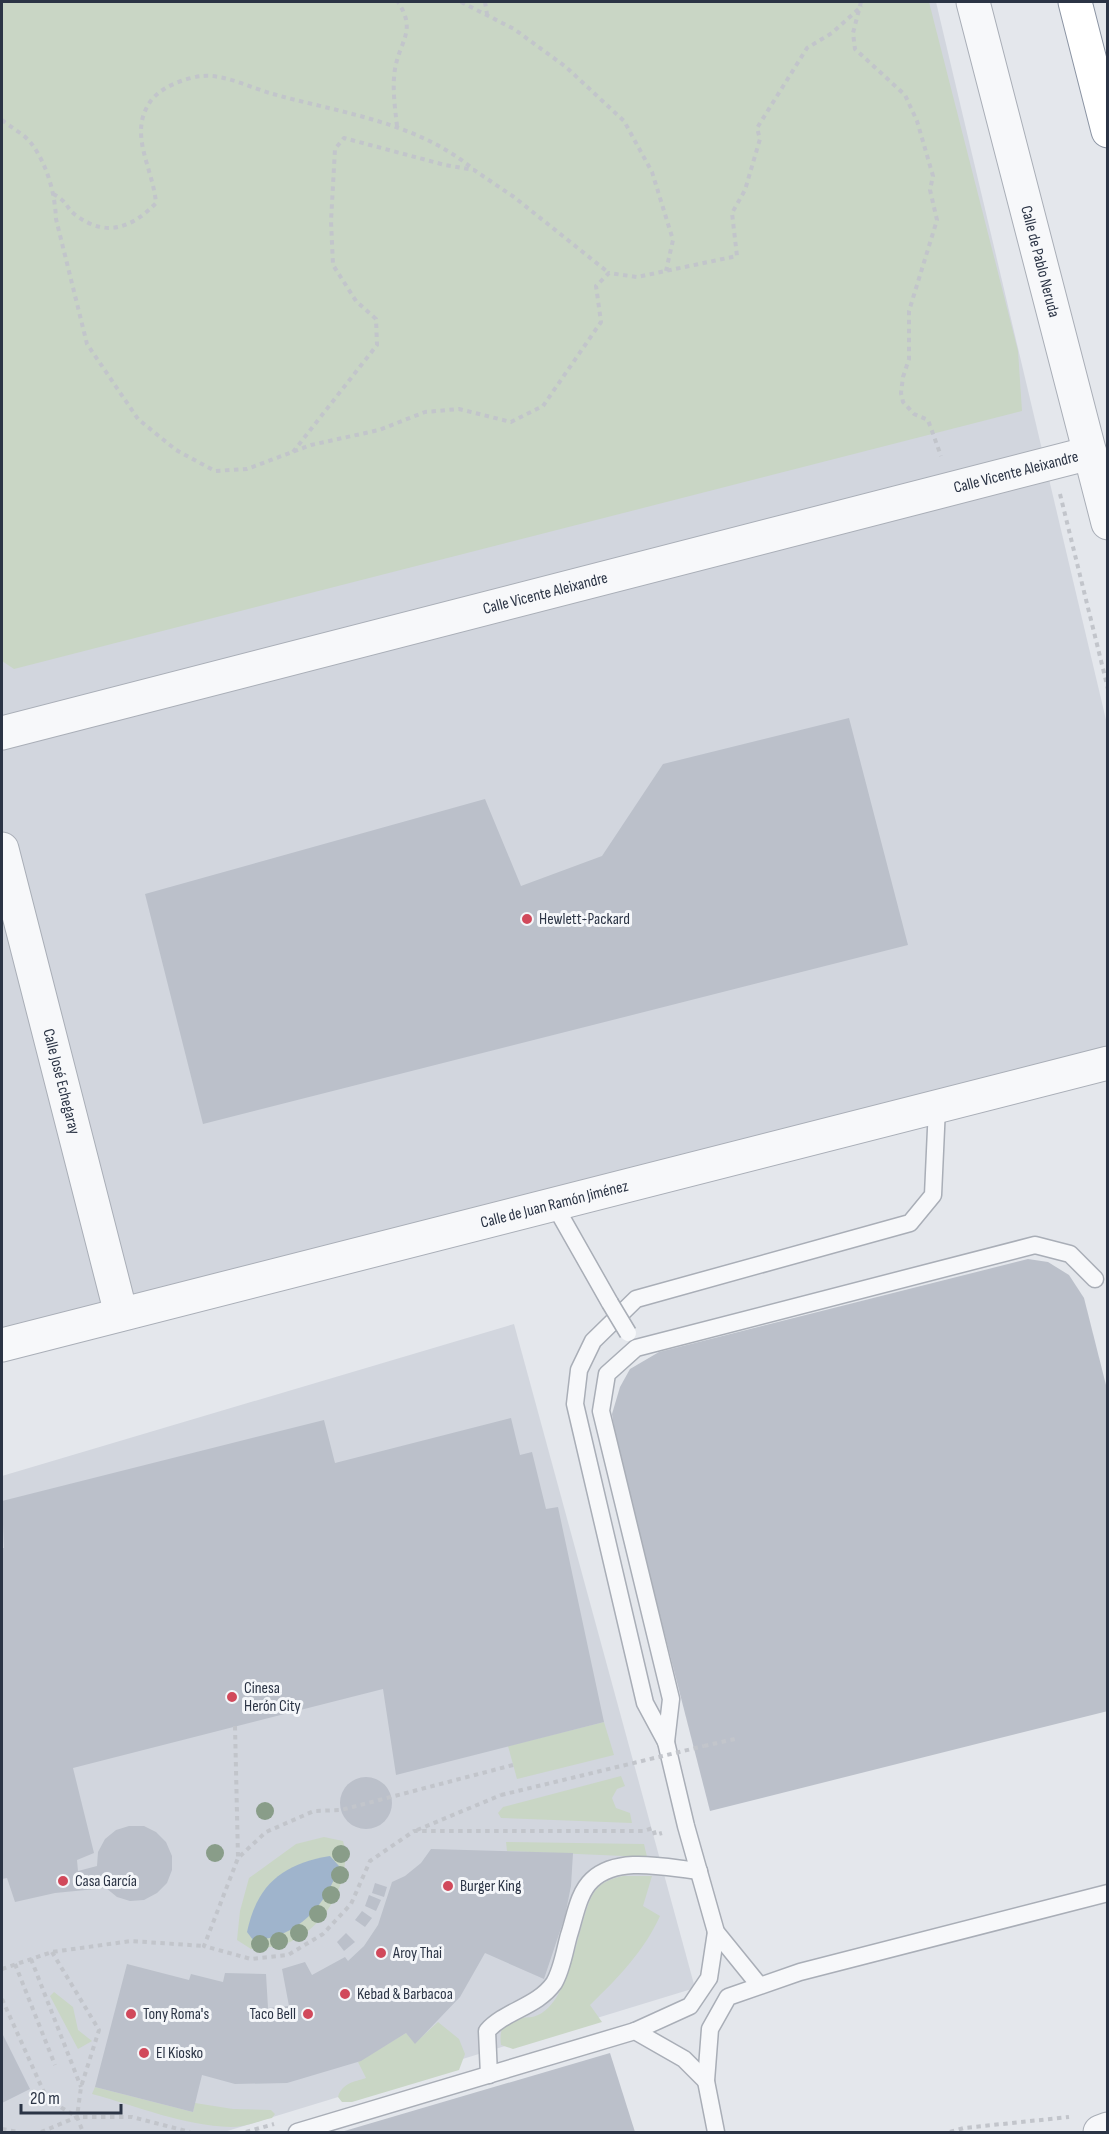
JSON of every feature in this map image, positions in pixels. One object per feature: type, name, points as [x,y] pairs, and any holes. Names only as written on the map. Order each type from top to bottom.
[{"type":"highway","points":[[1075,2],[1107,131]]},
{"type":"street","name":"Calle de Pablo Neruda","points":[[973,2],[1107,524]]},
{"type":"street","name":"Calle Vicente Aleixandre","points":[[2,734],[1090,453]]},
{"type":"street","name":"Calle José Echegaray","points":[[2,849],[121,1314]]},
{"type":"street","name":"Calle de Juan Ramón Jiménez","points":[[2,1346],[1107,1064]]},
{"type":"street","points":[[1100,2133],[1107,2129]]},
{"type":"lane","points":[[759,1985],[716,1932],[666,1742],[645,1703],[575,1404],[579,1370],[593,1341],[636,1299],[910,1223],[933,1195],[937,1107]]},
{"type":"lane","points":[[555,1206],[636,1348]]},
{"type":"lane","points":[[666,1742],[671,1699],[601,1411],[607,1374],[636,1348],[1035,1245],[1070,1254],[1095,1279]]},
{"type":"lane","points":[[489,2074],[487,2031],[498,2019],[544,1995],[555,1981],[581,1898],[591,1880],[610,1868],[642,1866],[699,1871]]},
{"type":"lane","points":[[716,2133],[706,2081],[710,2029],[728,1997],[759,1985],[1107,1893]]},
{"type":"lane","points":[[297,2133],[635,2031],[690,2006],[709,1978],[716,1932]]},
{"type":"lane","points":[[635,2031],[684,2058],[706,2081]]},
{"type":"path","points":[[397,126],[395,69],[408,32],[405,12],[398,2]]},
{"type":"path","points":[[461,2],[514,29],[566,68],[624,121],[652,172],[673,240],[666,271]]},
{"type":"path","points":[[485,2],[487,15]]},
{"type":"path","points":[[53,194],[65,200],[75,216],[95,225],[118,229],[140,219],[156,203],[154,181],[144,156],[140,128],[150,101],[179,81],[204,76],[235,82],[397,126],[455,154],[514,197],[609,273],[637,277],[737,255],[732,213],[745,190],[760,139],[757,128],[807,48],[832,33],[861,4]]},
{"type":"path","points":[[861,4],[853,33],[855,49],[905,95],[917,121],[933,176],[930,190],[937,220],[909,311],[909,359],[903,376],[901,393],[903,402],[914,414],[928,420],[950,489]]},
{"type":"path","points":[[2,120],[30,142],[45,170],[53,194],[56,219],[87,344],[138,419],[176,450],[215,471],[247,469],[311,445],[379,430],[425,412],[459,409],[511,422],[543,406],[601,322],[596,286],[609,273]]},
{"type":"path","points":[[293,452],[377,345],[376,319],[356,301],[333,265],[331,221],[335,149],[344,138],[445,165],[474,170]]},
{"type":"path","points":[[204,1946],[238,1858],[235,1726]]},
{"type":"path","points":[[2,1969],[52,1952],[131,1941],[204,1946],[251,1959],[288,1954],[323,1934],[351,1904],[370,1861],[414,1831],[501,1795],[735,1738]]},
{"type":"path","points":[[238,1858],[266,1832],[314,1811],[341,1810],[513,1765]]},
{"type":"path","points":[[414,1831],[643,1831],[653,1828],[655,1836]]},
{"type":"path","points":[[52,1952],[99,2030],[81,2087],[77,2117],[83,2133]]},
{"type":"path","points":[[30,1959],[81,2087]]},
{"type":"path","points":[[15,1964],[55,2065]]},
{"type":"path","points":[[2,1999],[47,2099],[77,2117]]},
{"type":"path","points":[[41,2133],[77,2117],[132,2116],[190,2133]]},
{"type":"path","points":[[950,2133],[964,2128],[1067,2118]]},
{"type":"path","points":[[246,2133],[284,2121]]},
{"type":"path","points":[[2,2129],[18,2133]]},
{"type":"shaded area","points":[[2,2],[936,2],[1107,724],[1107,1048],[2,1334]]},
{"type":"shaded area","points":[[514,1324],[695,1988],[224,2132],[2,2132],[2,1476]]},
{"type":"green space","points":[[2,2],[929,2],[1018,351],[1022,411],[14,669],[2,661]]},
{"type":"green space","points":[[604,1722],[614,1755],[517,1779],[508,1746]]},
{"type":"green space","points":[[621,1776],[625,1786],[617,1789],[612,1798],[616,1808],[630,1813],[632,1823],[501,1818],[498,1813],[503,1807]]},
{"type":"green space","points":[[324,1837],[343,1841],[344,1870],[334,1899],[316,1924],[305,1934],[282,1945],[251,1949],[237,1940],[240,1911],[249,1878],[296,1844]]},
{"type":"green space","points":[[506,1842],[644,1844],[647,1857],[507,1851]]},
{"type":"green space","points":[[623,1876],[652,1876],[643,1906],[660,1916],[654,1929],[630,1963],[590,2005],[602,2022],[513,2049],[501,2045],[501,2031],[508,2022],[516,2016],[535,2016],[549,2007],[560,1991],[569,1970],[588,1905],[595,1891],[608,1881]]},
{"type":"green space","points":[[54,1992],[73,2007],[78,2030],[92,2041],[78,2049],[50,1996]]},
{"type":"green space","points":[[438,2022],[459,2039],[465,2054],[459,2070],[352,2102],[342,2102],[338,2097],[345,2086],[366,2078],[358,2062],[406,2033],[415,2043]]},
{"type":"green space","points":[[95,2087],[193,2112],[195,2103],[233,2109],[271,2110],[275,2114],[272,2118],[241,2126],[213,2126],[178,2119],[92,2094]]},
{"type":"water","points":[[330,1856],[339,1866],[334,1880],[327,1894],[308,1917],[283,1934],[253,1940],[247,1932],[252,1915],[265,1889],[275,1879],[299,1864]]},
{"type":"building","name":"Hewlett-Packard","points":[[849,718],[908,945],[203,1124],[145,894],[485,799],[521,886],[602,856],[663,764]]},
{"type":"building","points":[[1028,1259],[1048,1262],[1069,1275],[1084,1298],[1108,1393],[1108,1711],[710,1811],[617,1448],[612,1414],[620,1387],[630,1369],[659,1352]]},
{"type":"building","points":[[511,1418],[520,1455],[532,1452],[546,1509],[558,1507],[604,1722],[396,1775],[383,1689],[73,1768],[94,1853],[77,1860],[78,1871],[97,1866],[98,1852],[105,1839],[116,1830],[129,1826],[144,1826],[156,1832],[166,1842],[172,1856],[172,1870],[167,1883],[157,1893],[144,1900],[130,1901],[117,1897],[106,1888],[55,1893],[15,1902],[7,1878],[2,1879],[2,1548],[4,1548],[2,1501],[324,1420],[335,1463]]},
{"type":"building","points":[[366,1777],[376,1779],[384,1785],[390,1793],[392,1803],[390,1813],[384,1821],[376,1827],[366,1829],[356,1827],[348,1821],[342,1813],[340,1803],[342,1793],[348,1785],[356,1779]]},
{"type":"building","points":[[431,1849],[573,1853],[571,1886],[565,1916],[544,1979],[485,1953],[460,1997],[415,2044],[406,2033],[361,2061],[287,2083],[235,2084],[202,2075],[193,2112],[95,2087],[127,1964],[189,1980],[191,1974],[223,1982],[225,1973],[266,1974],[268,2008],[289,2006],[282,1969],[305,1962],[312,1975],[345,1957],[348,1961],[364,1946],[378,1925],[392,1882],[405,1876],[421,1863]]},
{"type":"building","points":[[375,1883],[387,1887],[384,1897],[372,1893]]},
{"type":"building","points":[[369,1895],[381,1900],[376,1911],[365,1906]]},
{"type":"building","points":[[362,1911],[372,1918],[365,1927],[355,1920]]},
{"type":"building","points":[[346,1933],[355,1942],[344,1951],[337,1942]]},
{"type":"building","points":[[2,2033],[30,2089],[2,2103]]},
{"type":"building","points":[[610,2053],[635,2132],[341,2132]]},
{"type":"place","name":"Hewlett-Packard","points":[[527,919]]},
{"type":"place","name":"Cinesa Herón City","points":[[232,1697]]},
{"type":"place","name":"Casa García","points":[[63,1881]]},
{"type":"place","name":"Burger King","points":[[448,1886]]},
{"type":"place","name":"Aroy Thai","points":[[381,1953]]},
{"type":"place","name":"Kebad & Barbacoa","points":[[345,1994]]},
{"type":"place","name":"Tony Roma's","points":[[131,2014]]},
{"type":"place","name":"Taco Bell","points":[[308,2014]]},
{"type":"place","name":"El Kiosko","points":[[144,2053]]}]
